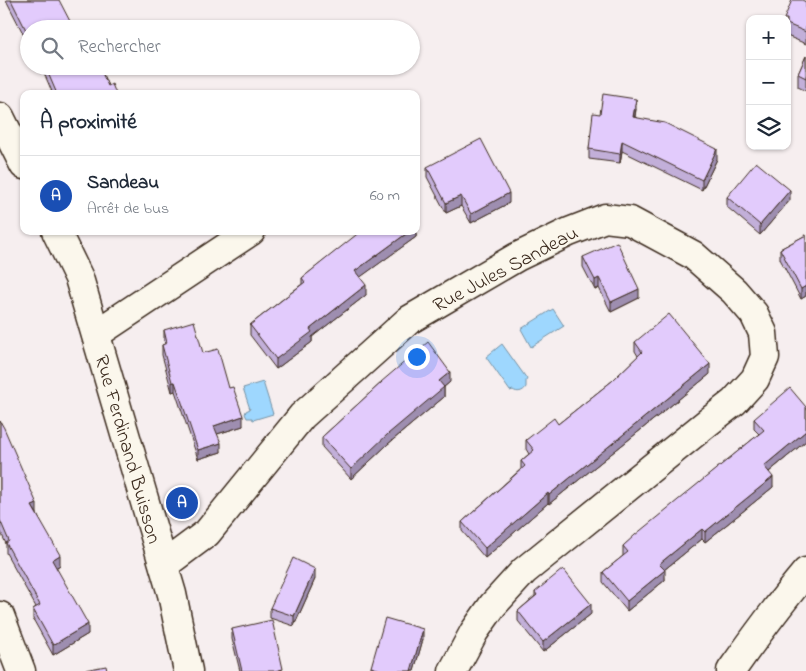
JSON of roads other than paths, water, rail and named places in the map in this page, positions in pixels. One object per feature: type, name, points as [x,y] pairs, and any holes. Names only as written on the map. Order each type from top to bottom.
[{"type":"street","points":[[0,117],[20,157]]},
{"type":"street","name":"Rue Jules Sandeau","points":[[164,565],[208,533],[302,416],[409,320],[517,257],[569,232],[605,218],[630,221],[693,256],[734,291],[754,314],[763,333],[765,357],[755,379],[734,402],[524,571],[493,605],[474,632],[453,671]]},
{"type":"street","name":"Rue Ferdinand Buisson","points":[[58,235],[79,278],[96,334],[172,594],[188,671]]},
{"type":"street","points":[[96,334],[245,235]]},
{"type":"street","points":[[731,671],[785,596],[806,572]]},
{"type":"street","points":[[0,616],[21,671]]},
{"type":"water","points":[[553,309],[564,326],[531,347],[521,329]]},
{"type":"water","points":[[502,344],[527,379],[525,389],[520,392],[510,391],[486,357]]},
{"type":"water","points":[[263,382],[273,414],[253,420],[252,418],[247,418],[246,411],[250,409],[243,388]]},
{"type":"place","name":"Sandeau","points":[[182,503]]}]
